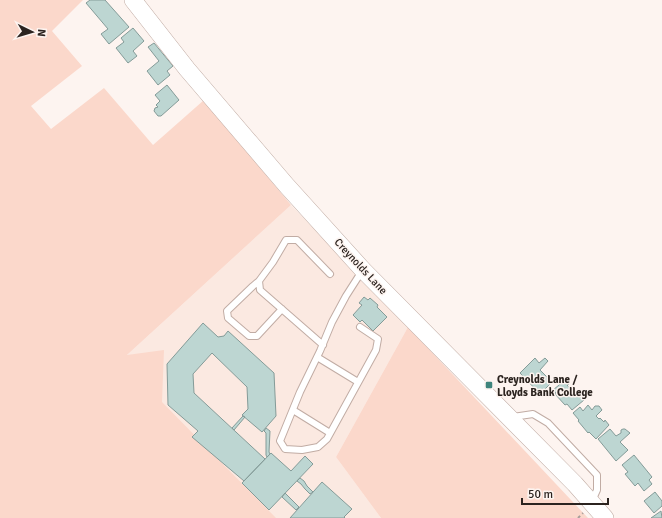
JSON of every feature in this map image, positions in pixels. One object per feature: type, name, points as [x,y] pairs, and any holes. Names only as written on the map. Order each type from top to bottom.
[{"type":"street","name":"Creynolds Lane","points":[[133,0],[187,69],[237,128],[363,270],[576,484],[605,518]]},
{"type":"lane","points":[[282,309],[256,336],[249,336],[228,318],[227,311],[259,281],[273,262],[286,240],[297,240],[330,274]]},
{"type":"lane","points":[[360,327],[378,339],[376,350],[327,439],[318,447],[302,450],[285,449],[280,441],[300,392],[323,345],[332,322],[346,296],[363,270]]},
{"type":"lane","points":[[259,281],[260,290],[323,345]]},
{"type":"lane","points":[[317,356],[358,382]]},
{"type":"lane","points":[[293,410],[330,433]]},
{"type":"lane","points":[[510,418],[532,414],[548,423],[597,475],[597,490],[592,502]]},
{"type":"shaded area","points":[[0,0],[83,0],[52,31],[82,66],[31,106],[51,129],[104,88],[153,145],[204,100],[291,205],[127,355],[164,350],[162,402],[276,518],[0,518]]},
{"type":"shaded area","points":[[291,205],[408,327],[336,457],[381,518],[40,518],[126,356]]},
{"type":"shaded area","points":[[408,327],[588,518],[381,518],[336,457]]},
{"type":"building","points":[[90,0],[105,0],[129,27],[109,44],[101,34],[108,29],[86,3]]},
{"type":"building","points":[[133,28],[144,41],[133,51],[137,56],[128,63],[116,48],[124,42],[121,38]]},
{"type":"building","points":[[154,43],[173,66],[167,71],[170,75],[158,85],[147,71],[159,61],[148,47]]},
{"type":"building","points":[[167,85],[179,100],[161,116],[158,116],[154,111],[155,108],[158,107],[156,105],[160,101],[155,95]]},
{"type":"building","points":[[364,297],[368,300],[370,298],[378,305],[377,307],[387,317],[373,331],[362,320],[360,322],[353,315],[362,305],[359,303]]},
{"type":"building","points":[[203,323],[218,337],[224,336],[228,331],[274,373],[276,416],[262,432],[242,415],[248,409],[247,387],[212,353],[193,374],[194,393],[265,459],[244,481],[192,437],[198,431],[168,405],[167,364]]},
{"type":"building","points":[[535,358],[539,363],[545,358],[548,361],[540,370],[552,382],[540,394],[520,373]]},
{"type":"building","points":[[565,380],[569,384],[567,385],[575,394],[576,392],[584,400],[572,410],[567,404],[565,405],[553,390]]},
{"type":"building","points":[[588,405],[592,410],[595,406],[599,406],[602,410],[596,416],[604,422],[605,420],[609,425],[596,439],[589,432],[588,433],[573,413],[580,407],[583,411]]},
{"type":"building","points":[[243,416],[245,417],[234,430],[232,428]]},
{"type":"building","points":[[266,428],[270,431],[270,454],[267,457],[266,433],[264,431]]},
{"type":"building","points":[[610,429],[616,436],[621,433],[621,430],[623,429],[630,433],[620,442],[628,450],[616,461],[598,439]]},
{"type":"building","points":[[271,453],[291,471],[305,456],[313,464],[269,510],[242,483]]},
{"type":"building","points":[[634,455],[652,477],[649,480],[652,484],[644,491],[638,483],[635,486],[625,474],[628,472],[622,465]]},
{"type":"building","points":[[300,478],[313,492],[310,494],[297,481]]},
{"type":"building","points":[[322,482],[352,509],[344,517],[345,518],[290,518]]},
{"type":"building","points":[[655,492],[662,501],[662,506],[654,513],[644,501]]},
{"type":"building","points":[[285,493],[299,507],[296,510],[282,497]]},
{"type":"building","points":[[661,511],[662,518],[651,518]]},
{"type":"place","name":"Creynolds Lane / Lloyds Bank College","points":[[489,385]]}]
